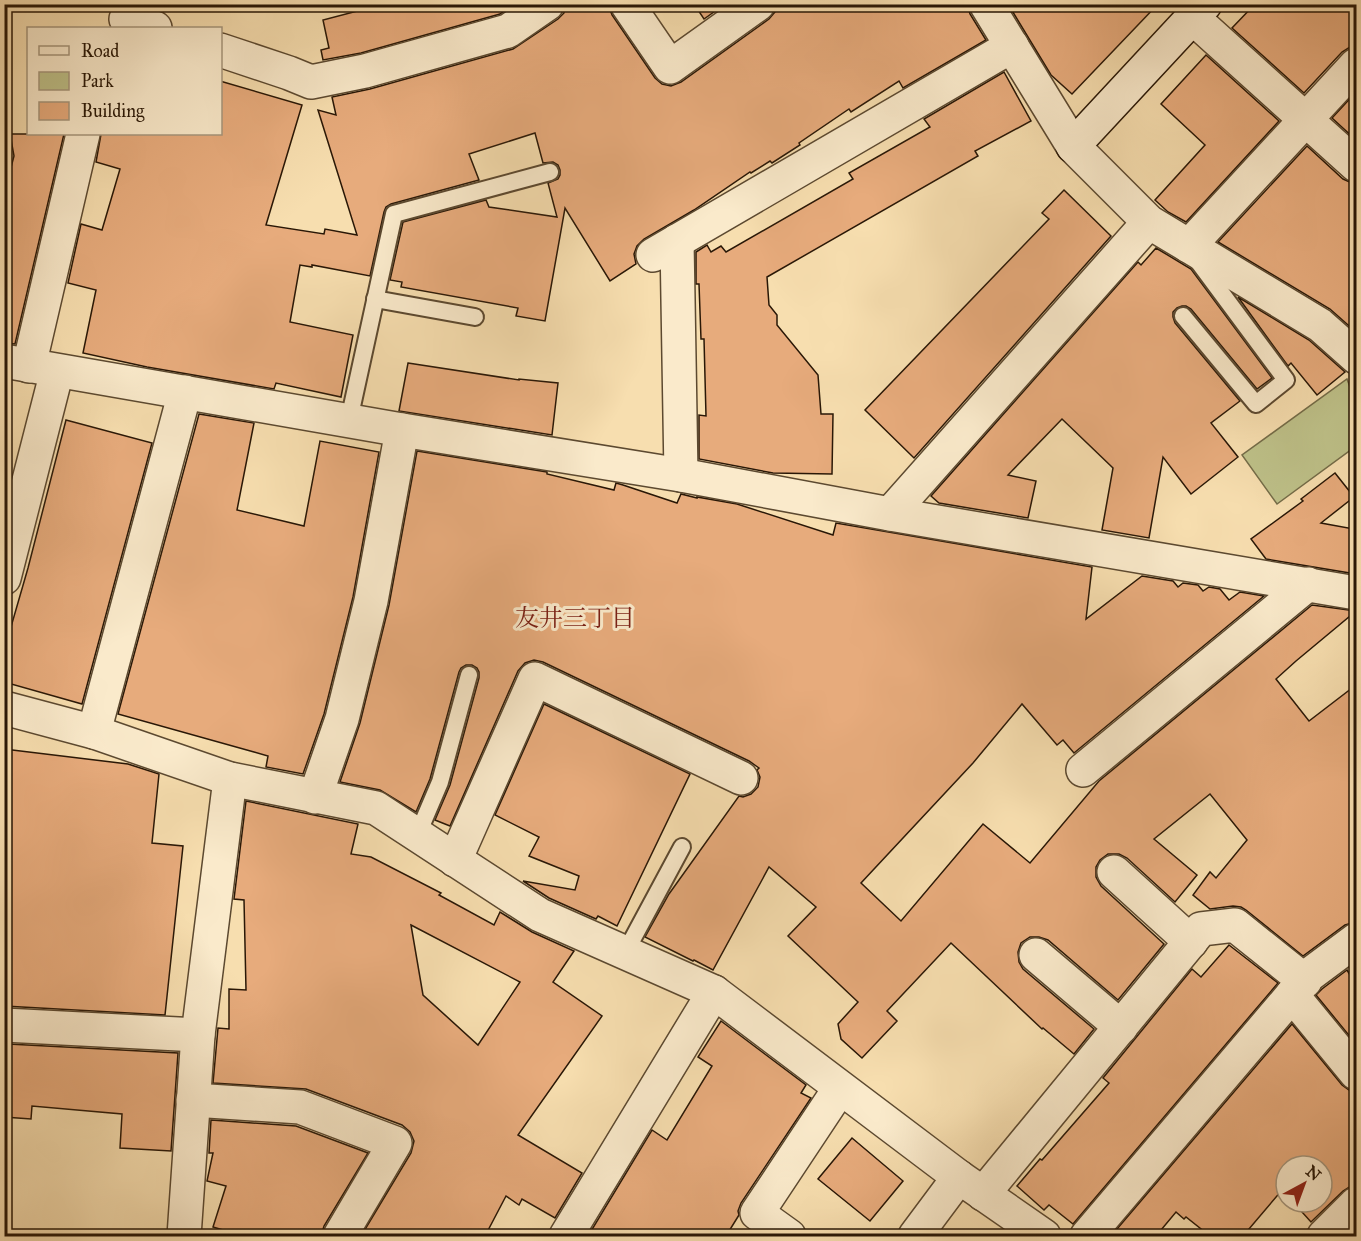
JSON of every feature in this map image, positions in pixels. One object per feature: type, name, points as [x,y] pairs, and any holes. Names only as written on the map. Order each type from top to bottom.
[{"type":"street","points":[[222,51],[311,82],[365,71],[508,31],[547,4]]},
{"type":"street","points":[[627,4],[670,67],[758,4]]},
{"type":"street","points":[[986,4],[1073,146],[1149,222],[1320,325],[1356,357]]},
{"type":"street","points":[[1073,146],[1199,11],[1305,119],[1356,165]]},
{"type":"street","points":[[681,475],[665,248],[1012,46]]},
{"type":"street","points":[[1189,246],[1356,65]]},
{"type":"street","points":[[4,579],[30,366],[83,135]]},
{"type":"street","points":[[890,514],[1149,222]]},
{"type":"street","points":[[30,366],[681,475],[890,514],[1356,593]]},
{"type":"street","points":[[94,732],[185,392]]},
{"type":"street","points":[[315,797],[342,718],[371,601],[402,430]]},
{"type":"street","points":[[1083,770],[1308,585]]},
{"type":"street","points":[[455,860],[535,679],[741,778]]},
{"type":"street","points":[[4,708],[94,732],[230,779],[376,808],[540,915],[714,992],[971,1186],[1044,1236]]},
{"type":"street","points":[[184,1236],[198,1035],[230,779]]},
{"type":"street","points":[[1114,872],[1191,942]]},
{"type":"street","points":[[915,1236],[971,1186],[1121,1027],[1201,929],[1235,925],[1299,988],[1356,1073]]},
{"type":"street","points":[[1087,1236],[1310,975],[1356,940]]},
{"type":"street","points":[[1036,955],[1121,1027]]},
{"type":"street","points":[[566,1236],[714,992]]},
{"type":"street","points":[[4,1024],[198,1035]]},
{"type":"street","points":[[789,1236],[757,1213],[840,1088]]},
{"type":"street","points":[[194,1100],[300,1107],[395,1143],[340,1236]]},
{"type":"street","points":[[1324,1236],[1356,1204]]},
{"type":"lane","points":[[349,420],[394,214],[550,172]]},
{"type":"lane","points":[[1183,316],[1256,404],[1286,380],[1200,266],[1189,246]]},
{"type":"lane","points":[[375,299],[475,316]]},
{"type":"lane","points":[[417,836],[440,782],[469,675]]},
{"type":"lane","points":[[625,953],[682,847]]},
{"type":"green space","points":[[1347,379],[1356,403],[1356,446],[1277,504],[1242,455]]},
{"type":"building","points":[[384,4],[513,4],[500,14],[361,53],[323,60],[321,50],[329,48],[323,20]]},
{"type":"building","points":[[565,4],[608,4],[612,15],[655,78],[662,84],[671,86],[681,82],[769,19],[775,12],[776,4],[967,4],[970,14],[986,40],[903,88],[899,81],[851,112],[849,109],[772,163],[770,161],[750,172],[694,210],[644,239],[637,246],[634,254],[636,264],[610,281],[565,208],[545,321],[516,316],[518,308],[401,287],[402,282],[390,280],[403,222],[486,200],[489,207],[557,217],[548,183],[558,179],[560,170],[553,162],[543,163],[535,133],[469,154],[479,180],[386,207],[370,276],[312,265],[312,267],[300,265],[290,322],[353,335],[341,397],[276,383],[274,389],[147,367],[83,353],[96,290],[68,283],[81,224],[102,230],[120,169],[96,162],[101,135],[222,135],[222,82],[302,105],[266,225],[324,234],[325,229],[357,235],[318,110],[336,115],[332,97],[370,89],[513,49],[564,13]]},
{"type":"building","points":[[694,4],[725,4],[704,19]]},
{"type":"building","points":[[1008,4],[1158,4],[1072,94],[1051,75]]},
{"type":"building","points":[[1255,4],[1356,4],[1356,47],[1350,47],[1342,52],[1304,93],[1232,28]]},
{"type":"building","points":[[1206,55],[1279,121],[1186,222],[1168,212],[1155,200],[1205,145],[1161,104]]},
{"type":"building","points":[[1004,72],[1031,121],[975,151],[978,156],[767,277],[769,305],[777,315],[777,325],[818,375],[821,414],[833,414],[832,474],[773,473],[699,459],[699,415],[706,416],[704,339],[701,339],[699,284],[696,284],[696,252],[707,245],[711,252],[721,246],[726,252],[853,179],[849,173],[930,127],[924,119]]},
{"type":"building","points":[[1356,92],[1356,140],[1332,118]]},
{"type":"building","points":[[10,134],[64,135],[15,344],[4,343],[4,194],[14,156]]},
{"type":"building","points":[[1307,146],[1343,179],[1356,183],[1356,332],[1330,309],[1218,242]]},
{"type":"building","points":[[1064,190],[1111,236],[914,458],[865,410],[1049,219],[1042,213]]},
{"type":"building","points":[[1156,248],[1191,269],[1272,378],[1257,389],[1191,309],[1182,306],[1173,312],[1175,323],[1240,401],[1211,423],[1238,457],[1191,494],[1163,457],[1149,538],[1102,530],[1113,468],[1062,419],[1008,475],[1036,481],[1028,518],[939,503],[931,496],[1138,262],[1141,265]]},
{"type":"building","points":[[1238,297],[1309,340],[1345,372],[1317,395],[1291,363],[1288,366]]},
{"type":"building","points":[[408,363],[519,380],[558,383],[552,435],[399,411]]},
{"type":"building","points":[[199,414],[254,423],[237,510],[304,526],[320,441],[379,452],[353,597],[324,714],[303,774],[266,767],[268,756],[118,714]]},
{"type":"building","points":[[66,420],[152,443],[82,704],[4,682],[4,651]]},
{"type":"building","points":[[417,451],[547,472],[547,474],[614,490],[616,483],[677,503],[681,494],[737,504],[833,535],[836,523],[1092,567],[1086,619],[1142,576],[1173,581],[1178,587],[1183,583],[1198,585],[1203,591],[1209,587],[1220,589],[1229,600],[1240,592],[1264,596],[1074,753],[1063,740],[1057,745],[1022,704],[973,763],[861,883],[901,921],[983,824],[1030,863],[1099,781],[1312,605],[1356,611],[1276,679],[1309,721],[1356,685],[1356,922],[1345,925],[1303,956],[1241,907],[1210,909],[1193,895],[1210,872],[1216,878],[1247,840],[1210,794],[1154,839],[1197,875],[1175,902],[1127,858],[1119,854],[1108,854],[1100,860],[1096,867],[1096,877],[1101,886],[1164,944],[1118,1000],[1048,940],[1030,937],[1021,943],[1018,952],[1019,962],[1023,969],[1094,1029],[1074,1054],[1042,1029],[951,943],[887,1011],[897,1021],[862,1058],[841,1039],[838,1024],[858,1002],[788,936],[816,907],[769,867],[713,970],[645,937],[669,894],[739,796],[751,794],[758,787],[760,777],[757,770],[759,768],[749,761],[543,662],[534,660],[525,663],[518,671],[450,826],[435,820],[450,785],[479,678],[477,668],[472,665],[466,665],[459,672],[430,779],[416,812],[380,790],[340,782],[360,723],[389,605]]},
{"type":"building","points":[[1335,473],[1354,497],[1321,523],[1354,529],[1350,551],[1356,552],[1356,574],[1266,559],[1251,539],[1303,501],[1301,499]]},
{"type":"building","points":[[544,704],[690,774],[617,926],[598,916],[596,919],[549,898],[523,881],[575,890],[579,876],[529,856],[539,837],[495,815]]},
{"type":"building","points":[[4,749],[128,764],[159,774],[152,843],[183,846],[165,1015],[4,1006]]},
{"type":"building","points":[[246,801],[358,824],[351,854],[371,857],[441,893],[439,895],[494,925],[500,912],[532,932],[574,951],[553,982],[602,1016],[518,1135],[582,1173],[555,1218],[522,1199],[519,1205],[506,1196],[485,1236],[361,1236],[411,1153],[414,1141],[410,1132],[402,1125],[306,1089],[213,1083],[218,1028],[229,1029],[229,989],[246,990],[244,900],[234,899]],"holes":[[[411,925],[520,982],[478,1045],[423,995]]]},
{"type":"building","points":[[1229,945],[1278,983],[1073,1224],[1049,1205],[1044,1210],[1017,1186],[1109,1083],[1103,1078],[1192,969],[1201,977]]},
{"type":"building","points":[[1347,970],[1356,985],[1356,1044],[1316,995]]},
{"type":"building","points":[[721,1021],[806,1085],[801,1093],[811,1098],[741,1203],[739,1215],[726,1236],[588,1236],[652,1130],[667,1140],[712,1066],[698,1057]]},
{"type":"building","points":[[1292,1024],[1342,1085],[1349,1090],[1356,1091],[1356,1186],[1351,1186],[1334,1200],[1334,1154],[1274,1154],[1274,1199],[1243,1236],[1210,1236],[1176,1212],[1156,1236],[1111,1236]]},
{"type":"building","points":[[8,1044],[178,1053],[171,1151],[120,1148],[122,1114],[32,1106],[31,1119],[4,1117]]},
{"type":"building","points":[[211,1120],[296,1126],[368,1153],[324,1226],[321,1236],[243,1236],[213,1227],[226,1186],[207,1181],[213,1153],[209,1153]]},
{"type":"building","points":[[852,1138],[903,1181],[870,1221],[818,1179]]},
{"type":"building","points":[[1304,1214],[1319,1214],[1311,1222]]},
{"type":"district","name":"友井三丁目","points":[[575,618]]}]
